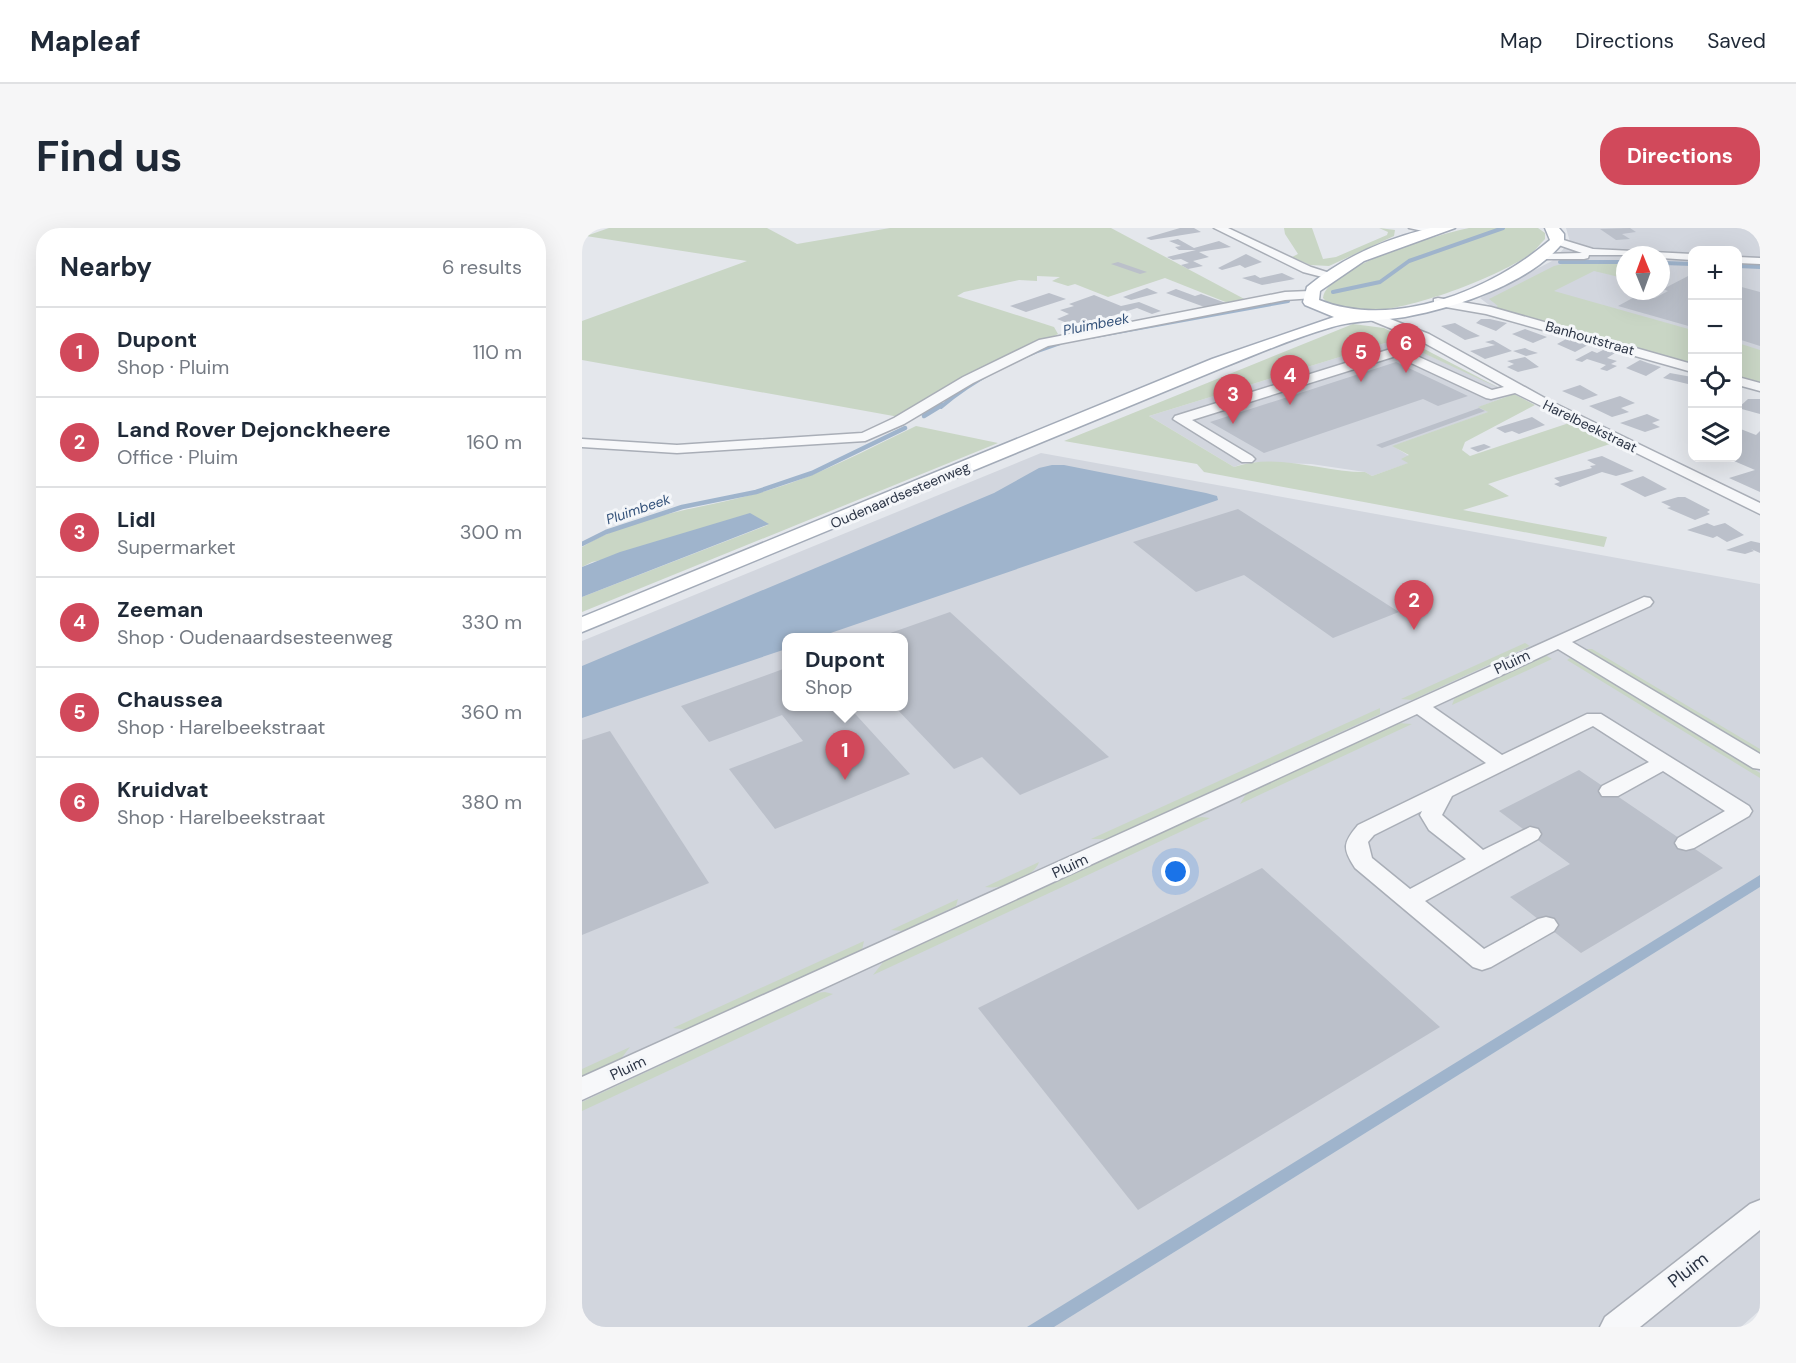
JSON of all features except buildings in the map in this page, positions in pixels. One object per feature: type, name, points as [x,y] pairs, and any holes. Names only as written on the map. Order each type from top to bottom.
[{"type":"main road","name":"Oudenaardsesteenweg","points":[[1218,363],[1298,315],[1335,272],[1406,232],[1443,229]]},
{"type":"main road","points":[[1311,298],[1327,311],[1364,316],[1403,311],[1438,302],[1507,277],[1540,257],[1554,235]]},
{"type":"main road","name":"Oudenaardsesteenweg","points":[[582,625],[1218,363],[1313,327],[1364,316]]},
{"type":"street","points":[[1219,228],[1302,267],[1335,272]]},
{"type":"street","points":[[1554,235],[1592,252],[1616,253]]},
{"type":"street","points":[[1540,257],[1616,257]]},
{"type":"street","points":[[1670,257],[1688,258]]},
{"type":"street","points":[[1742,260],[1760,261]]},
{"type":"street","name":"Banhoutstraat","points":[[1461,295],[1487,310]]},
{"type":"street","points":[[582,443],[677,449],[840,440],[874,434],[968,380],[1044,343],[1285,296],[1311,298]]},
{"type":"street","name":"Banhoutstraat","points":[[1438,302],[1487,310],[1688,367]]},
{"type":"street","name":"Harelbeekstraat","points":[[1403,311],[1407,321],[1424,337]]},
{"type":"street","name":"Harelbeekstraat","points":[[1364,316],[1424,337],[1515,388],[1760,509]]},
{"type":"street","points":[[1247,459],[1180,419],[1397,351],[1491,395],[1515,388]]},
{"type":"street","points":[[1742,382],[1760,387]]},
{"type":"street","name":"Pluim","points":[[582,1089],[1644,602]]},
{"type":"street","points":[[1558,641],[1760,763]]},
{"type":"street","points":[[1419,706],[1500,763]]},
{"type":"street","points":[[1546,925],[1482,961],[1363,863],[1357,851],[1357,841],[1366,830],[1594,718],[1741,811],[1686,843]]},
{"type":"street","points":[[1610,791],[1664,762]]},
{"type":"street","points":[[1444,791],[1431,815],[1437,825],[1482,860]]},
{"type":"street","points":[[1408,900],[1530,834]]},
{"type":"street","name":"Pluim","points":[[1616,1327],[1760,1213]]},
{"type":"shaded area","points":[[1566,228],[1760,228],[1760,385],[1742,380],[1742,246],[1688,246],[1688,365],[1493,308],[1480,298],[1552,261],[1570,242]]},
{"type":"shaded area","points":[[1395,340],[1514,394],[1479,407],[1489,412],[1393,446],[1409,456],[1409,463],[1372,476],[1365,472],[1311,464],[1248,462],[1234,467],[1149,416]]},
{"type":"shaded area","points":[[1041,453],[1760,584],[1760,1310],[1741,1327],[582,1327],[582,641]]},
{"type":"green space","points":[[609,228],[767,228],[797,244],[890,228],[1111,228],[1250,302],[1233,305],[1165,278],[1108,297],[1075,284],[1068,286],[1052,281],[1060,277],[1037,276],[1037,281],[1019,280],[964,292],[957,296],[1054,327],[1058,334],[899,417],[582,360],[582,321],[747,261],[586,236]]},
{"type":"green space","points":[[1284,228],[1312,228],[1323,259],[1336,257],[1387,235],[1388,232],[1379,228],[1395,230],[1394,236],[1329,266],[1310,265],[1292,257],[1298,254],[1285,234]]},
{"type":"green space","points":[[1469,228],[1538,228],[1545,233],[1545,239],[1531,253],[1512,265],[1487,277],[1425,300],[1392,308],[1363,311],[1339,309],[1323,298],[1329,286],[1343,274],[1363,263],[1411,244]]},
{"type":"green space","points":[[1571,262],[1616,262],[1616,276],[1594,271],[1554,291],[1688,329],[1688,365],[1493,308],[1498,306],[1489,299],[1554,266]]},
{"type":"green space","points":[[1353,324],[1384,328],[1501,389],[1395,340],[1149,416],[1234,467],[1266,461],[1283,462],[1365,472],[1372,476],[1408,463],[1401,459],[1409,455],[1392,446],[1488,412],[1478,407],[1514,394],[1535,405],[1465,442],[1462,450],[1470,456],[1569,423],[1610,444],[1488,484],[1509,496],[1463,510],[1607,537],[1604,547],[1204,472],[1197,464],[1064,441]]},
{"type":"green space","points":[[1742,344],[1760,350],[1760,385],[1742,380]]},
{"type":"green space","points":[[916,426],[998,443],[582,612],[582,597],[768,525],[592,562],[582,567],[582,547],[627,526],[788,484],[844,461]]},
{"type":"green space","points":[[1525,643],[1530,646],[1412,700],[1401,699]]},
{"type":"green space","points":[[1586,649],[1592,649],[1760,749],[1760,755]]},
{"type":"green space","points":[[1545,655],[1552,659],[1452,705],[1455,697]]},
{"type":"green space","points":[[1570,658],[1760,773],[1760,778],[1567,660]]},
{"type":"green space","points":[[1380,708],[1380,714],[1107,839],[1091,839]]},
{"type":"green space","points":[[1398,723],[1412,724],[1240,804],[1246,794]]},
{"type":"green space","points":[[1194,818],[1210,818],[873,975],[884,961]]},
{"type":"green space","points":[[1039,862],[1031,873],[1016,882],[999,887],[985,887]]},
{"type":"green space","points":[[958,899],[956,906],[903,931],[891,930]]},
{"type":"green space","points":[[864,941],[862,950],[689,1030],[673,1028]]},
{"type":"green space","points":[[816,993],[833,994],[582,1111],[582,1102]]},
{"type":"green space","points":[[630,1047],[620,1060],[582,1078],[582,1069]]},
{"type":"water","points":[[1064,465],[1206,493],[1217,496],[1218,500],[831,633],[782,633],[782,650],[582,718],[582,666],[994,493],[1039,468]]},
{"type":"water","points":[[750,513],[769,524],[582,597],[582,567],[620,552]]},
{"type":"water","points":[[1760,875],[1760,887],[1054,1327],[1027,1327]]},
{"type":"waterway","name":"Pluimbeek","points":[[1333,292],[1380,282],[1409,261],[1503,228]]},
{"type":"waterway","points":[[1560,262],[1616,262]]},
{"type":"waterway","points":[[1670,263],[1688,264]]},
{"type":"waterway","points":[[1742,266],[1760,267]]},
{"type":"waterway","name":"Pluimbeek","points":[[1090,337],[1288,301]]},
{"type":"waterway","name":"Pluimbeek","points":[[941,407],[967,387],[997,369],[1060,343]]},
{"type":"waterway","name":"Pluimbeek","points":[[924,416],[942,405]]},
{"type":"waterway","name":"Pluimbeek","points":[[582,544],[606,532],[682,507],[756,492],[812,473],[905,428]]},
{"type":"place","name":"Kruidvat","points":[[1406,373]]},
{"type":"place","name":"Chaussea","points":[[1361,382]]},
{"type":"place","name":"Zeeman","points":[[1290,405]]},
{"type":"place","name":"Lidl","points":[[1233,424]]},
{"type":"place","name":"Land Rover Dejonckheere","points":[[1414,630]]},
{"type":"place","name":"Dupont","points":[[845,780]]}]
